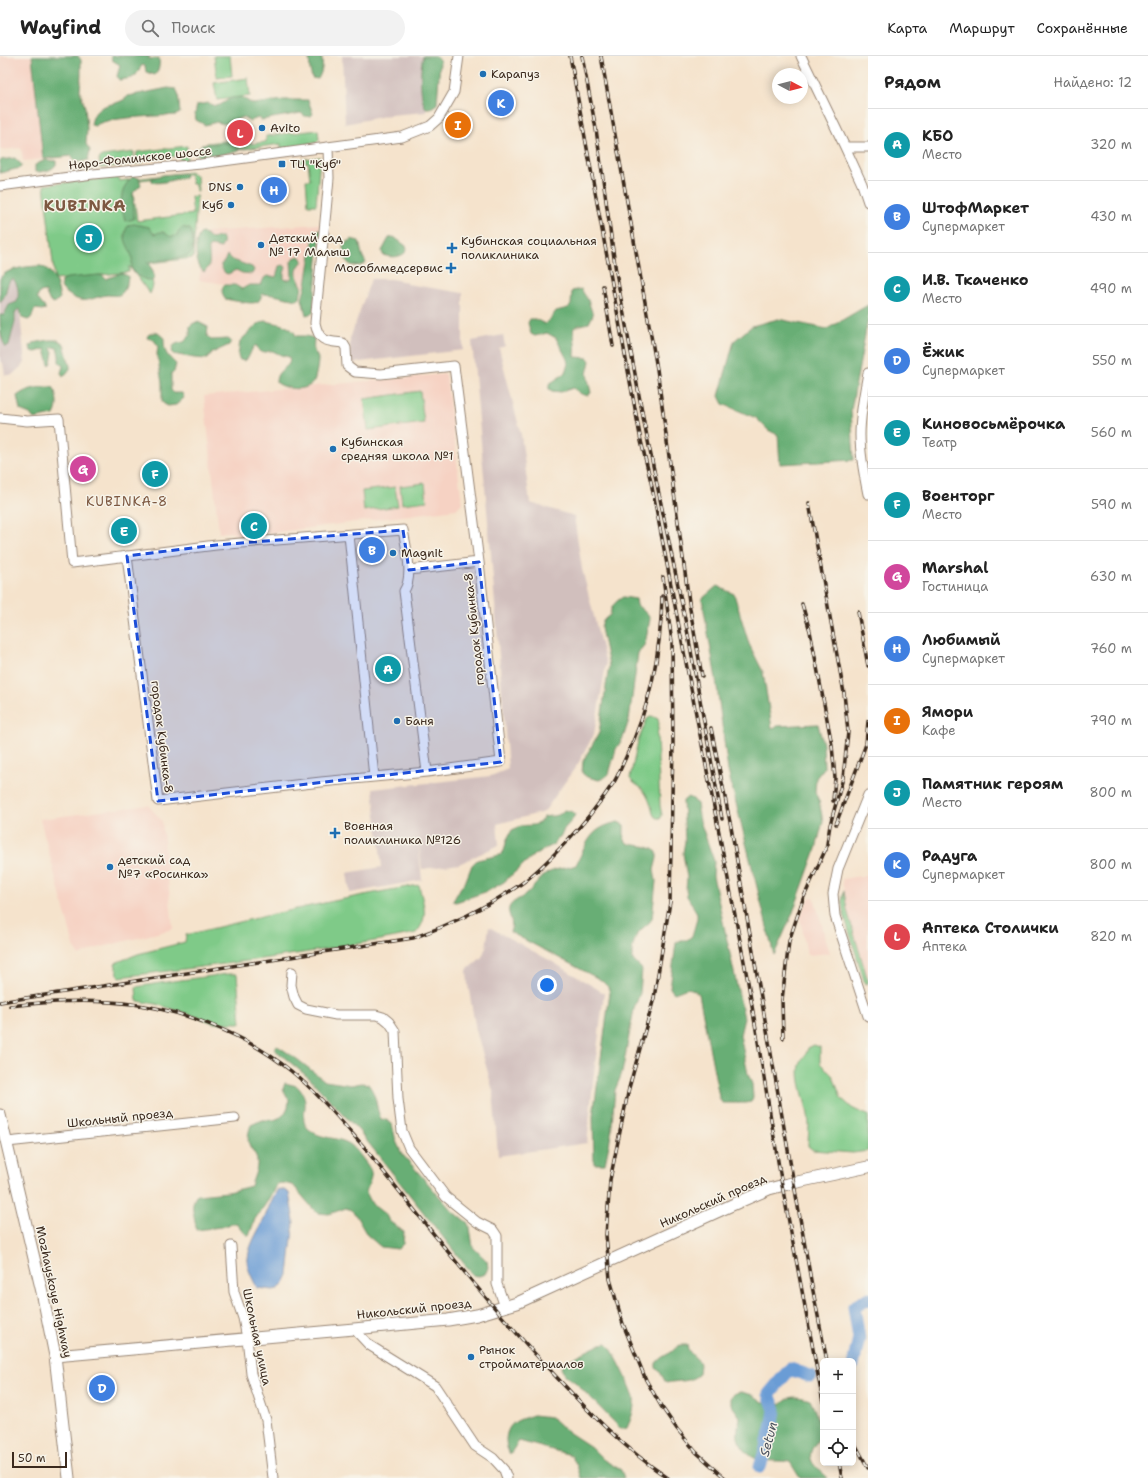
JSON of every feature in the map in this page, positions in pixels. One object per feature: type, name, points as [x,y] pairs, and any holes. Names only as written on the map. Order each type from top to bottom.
[{"type":"main road","name":"Mozhayskoye Highway","points":[[0,1115],[42,1292],[55,1356],[69,1478]]},
{"type":"main road","name":"Никольский проезд","points":[[55,1356],[448,1320],[478,1315],[505,1307],[606,1263],[749,1197],[782,1185],[868,1167]]},
{"type":"street","name":"Наро-Фоминское шоссе","points":[[0,186],[93,174],[201,164],[402,137],[430,126],[439,118],[454,92],[459,56]]},
{"type":"street","points":[[801,56],[862,184],[868,202]]},
{"type":"street","points":[[845,147],[868,147]]},
{"type":"street","name":"городок Кубинка-8","points":[[127,556],[158,801],[426,772],[501,762],[479,562],[454,366],[381,374],[355,372],[350,370],[347,366],[346,348],[343,343],[326,341],[321,338],[316,330],[315,323],[329,178],[328,148]]},
{"type":"street","points":[[868,373],[861,415],[860,436],[862,460],[868,494]]},
{"type":"street","points":[[0,418],[27,421],[59,419],[72,563],[216,545],[403,530],[409,570],[409,579],[404,591],[426,772]]},
{"type":"street","points":[[349,535],[374,777]]},
{"type":"street","points":[[409,570],[479,562]]},
{"type":"street","points":[[868,795],[838,869],[833,894],[835,916],[868,1016]]},
{"type":"street","points":[[292,972],[291,985],[298,1005],[306,1009],[336,1015],[376,1015],[383,1017],[389,1022],[395,1031],[398,1099],[402,1131],[409,1148],[446,1197],[477,1222],[493,1230],[497,1236],[497,1284],[505,1307]]},
{"type":"street","name":"Школьный проезд","points":[[7,1142],[235,1118]]},
{"type":"street","name":"Школьная улица","points":[[231,1246],[234,1292],[243,1318],[251,1374],[266,1420],[273,1478]]},
{"type":"street","points":[[354,1329],[368,1345],[435,1386],[475,1446],[493,1458],[504,1470],[507,1478]]},
{"type":"highlighted area","points":[[403,530],[409,570],[479,562],[501,762],[158,801],[127,556],[216,545]]},
{"type":"shaded area","points":[[0,56],[32,56],[43,159],[23,161],[21,148],[0,150]]},
{"type":"shaded area","points":[[342,56],[425,56],[426,112],[390,115],[345,124]]},
{"type":"shaded area","points":[[320,224],[314,288],[273,284],[257,289],[199,280],[206,232]]},
{"type":"shaded area","points":[[16,274],[25,363],[12,375],[5,375],[3,363],[0,361],[0,276]]},
{"type":"shaded area","points":[[371,279],[391,279],[407,282],[407,284],[463,293],[463,350],[350,363],[350,339]]},
{"type":"shaded area","points":[[503,335],[505,346],[499,348],[521,435],[530,503],[574,516],[582,569],[606,664],[594,734],[579,762],[544,812],[497,824],[499,845],[459,864],[422,869],[417,835],[422,880],[350,893],[347,873],[382,867],[373,789],[491,776],[508,769],[472,341]]},
{"type":"shaded area","name":"Кубинская средняя школа №1","points":[[446,374],[462,503],[456,509],[240,537],[230,532],[219,533],[204,396]]},
{"type":"shaded area","name":"детский сад №7 «Росинка»","points":[[148,805],[162,821],[173,929],[94,949],[79,956],[75,950],[40,819]]},
{"type":"shaded area","points":[[868,875],[868,989],[847,910],[842,879]]},
{"type":"shaded area","points":[[814,897],[830,953],[807,955],[800,917],[809,898]]},
{"type":"shaded area","points":[[489,927],[551,961],[604,993],[587,1143],[498,1156],[493,1091],[476,1030],[468,985],[467,970],[482,957],[486,947]]},
{"type":"green space","points":[[32,56],[78,56],[81,60],[80,91],[85,107],[87,129],[86,144],[90,150],[88,160],[80,162],[76,161],[72,156],[43,159]]},
{"type":"green space","points":[[111,56],[150,56],[148,59],[159,58],[159,67],[155,75],[146,72],[145,66],[142,65],[136,75],[132,78],[119,80],[117,76],[120,65],[112,60]]},
{"type":"green space","points":[[214,56],[230,56],[232,76],[217,78]]},
{"type":"green space","points":[[309,56],[321,56],[322,68],[318,79],[312,78]]},
{"type":"green space","points":[[423,56],[436,56],[440,61],[437,104],[431,108],[426,108],[422,98],[421,67]]},
{"type":"green space","points":[[248,78],[250,96],[217,100],[214,83]]},
{"type":"green space","points":[[168,88],[176,89],[178,93],[180,113],[176,115],[120,119],[100,123],[95,126],[91,125],[93,117],[102,107],[123,100],[128,96]]},
{"type":"green space","points":[[241,97],[253,104],[284,100],[308,100],[313,114],[311,116],[304,116],[301,113],[261,120],[258,118],[250,121],[243,117],[224,124],[217,122],[205,125],[196,120],[195,114],[197,105],[208,103],[215,106],[220,105],[231,98]]},
{"type":"green space","points":[[318,130],[319,140],[316,143],[308,143],[308,145],[281,149],[281,144],[213,153],[208,157],[206,143],[250,138],[251,144],[266,142],[266,136]]},
{"type":"green space","points":[[238,143],[238,151],[216,157],[200,158],[197,155],[198,148],[201,145]]},
{"type":"green space","points":[[187,146],[187,161],[181,161],[178,156],[143,160],[143,163],[135,164],[137,152]]},
{"type":"green space","points":[[134,152],[133,164],[100,168],[99,159],[102,156]]},
{"type":"green space","points":[[320,157],[316,205],[308,205],[306,180],[310,180],[308,162],[298,163],[298,160]]},
{"type":"green space","points":[[15,158],[22,165],[20,168],[0,173],[0,160]]},
{"type":"green space","points":[[45,160],[56,161],[56,165],[47,171],[35,172],[35,165]]},
{"type":"green space","points":[[191,172],[197,176],[198,192],[196,192],[195,184],[192,184],[190,174],[132,181],[134,201],[121,203],[122,206],[135,204],[137,221],[193,214],[191,197],[197,196],[193,258],[150,263],[153,286],[150,294],[129,266],[129,272],[55,280],[44,185],[118,177],[119,181]]},
{"type":"green space","points":[[182,173],[185,174],[185,178],[160,183],[152,182],[152,178]]},
{"type":"green space","points":[[133,176],[139,178],[141,185],[133,193],[134,219],[126,221],[123,215],[121,203],[125,186]]},
{"type":"green space","points":[[134,224],[149,227],[153,233],[156,234],[163,232],[171,237],[177,235],[182,227],[190,229],[193,241],[191,254],[178,258],[147,262],[152,269],[155,278],[152,281],[142,278],[134,273],[132,269],[132,258],[125,239],[128,225]]},
{"type":"green space","points":[[317,230],[321,230],[313,313],[306,315],[302,299],[306,285],[314,236]]},
{"type":"green space","points":[[201,233],[206,234],[212,239],[222,237],[224,241],[221,248],[209,247],[209,264],[207,270],[204,272],[201,269],[196,253],[198,236]]},
{"type":"green space","points":[[394,237],[406,246],[407,250],[403,255],[396,257],[383,255],[382,251],[389,238]]},
{"type":"green space","points":[[351,239],[359,241],[362,255],[366,263],[363,265],[353,266],[346,260],[343,246]]},
{"type":"green space","points":[[227,255],[233,260],[252,267],[254,270],[252,274],[242,273],[236,270],[228,274],[225,273],[221,267],[221,264],[224,262]]},
{"type":"green space","points":[[299,256],[303,261],[297,270],[297,273],[298,279],[302,286],[300,298],[297,300],[275,295],[262,294],[259,301],[254,303],[225,299],[222,291],[224,285],[235,285],[242,289],[249,285],[261,285],[264,278],[267,276],[276,277],[279,266],[283,265],[286,267],[284,279],[288,280],[292,278],[291,261]]},
{"type":"green space","points":[[41,266],[46,268],[55,279],[60,298],[55,303],[50,302],[45,291],[40,292],[37,298],[46,309],[35,309],[31,318],[28,320],[22,318],[20,309],[17,310],[15,313],[15,322],[9,345],[6,347],[1,336],[0,315],[4,315],[9,305],[17,302],[18,290],[15,281],[13,279],[10,280],[4,297],[0,302],[0,279],[2,275],[12,270]]},
{"type":"green space","points":[[121,273],[128,276],[128,278],[127,284],[121,294],[118,295],[107,295],[87,300],[79,300],[65,292],[61,286],[61,281],[67,278],[99,275],[106,279]]},
{"type":"green space","points":[[581,289],[588,300],[593,315],[589,323],[575,327],[573,331],[575,357],[588,358],[590,361],[587,374],[591,393],[589,395],[584,395],[573,388],[561,392],[552,391],[549,389],[549,384],[565,372],[568,364],[567,359],[556,338],[547,333],[535,336],[531,334],[528,323],[530,319],[535,319],[545,324],[556,311],[568,308],[571,305],[572,291]]},
{"type":"green space","points":[[868,305],[868,319],[851,410],[854,460],[780,464],[778,435],[768,430],[756,418],[723,404],[719,396],[734,341],[752,326],[778,319],[827,329]]},
{"type":"green space","points":[[265,321],[288,327],[296,336],[314,338],[314,352],[318,357],[318,361],[315,379],[311,385],[295,389],[276,382],[279,373],[289,364],[289,357],[271,351],[263,353],[259,351],[256,345],[245,361],[240,360],[238,356],[240,341],[258,324]]},
{"type":"green space","points":[[198,322],[208,327],[207,336],[211,340],[228,339],[231,341],[229,345],[212,353],[207,359],[173,354],[172,348],[174,345],[184,342],[190,335],[190,326]]},
{"type":"green space","points":[[154,332],[158,333],[164,338],[166,353],[176,364],[174,372],[171,373],[171,390],[174,393],[182,393],[184,398],[176,405],[168,406],[162,401],[162,383],[157,354],[158,346],[154,340],[147,338],[148,335]]},
{"type":"green space","points":[[58,340],[64,344],[70,369],[63,377],[61,373],[63,366],[59,362],[57,348],[53,347],[51,349],[53,352],[51,363],[49,365],[45,349],[36,352],[31,351],[30,346],[33,343]]},
{"type":"green space","points":[[33,388],[54,388],[57,402],[57,408],[54,415],[34,419],[30,414],[20,410],[17,396]]},
{"type":"green space","points":[[420,391],[424,423],[368,430],[364,399]]},
{"type":"green space","points":[[425,483],[427,501],[402,504],[400,486]]},
{"type":"green space","points":[[395,487],[398,506],[364,511],[362,491]]},
{"type":"green space","points":[[717,586],[734,594],[749,644],[763,672],[772,728],[778,726],[818,724],[823,744],[824,768],[816,778],[815,792],[819,801],[823,821],[816,849],[792,915],[774,955],[728,771],[716,679],[702,599]]},
{"type":"green space","points":[[623,597],[636,599],[637,605],[647,614],[650,619],[645,644],[638,653],[629,720],[623,738],[616,749],[609,774],[599,780],[587,777],[582,773],[583,761],[599,733],[609,666],[601,626],[604,620],[610,615],[614,604]]},
{"type":"green space","points":[[652,716],[658,719],[659,724],[657,736],[661,818],[654,816],[650,802],[646,795],[630,778],[638,741],[647,719]]},
{"type":"green space","points":[[688,797],[693,799],[697,804],[700,821],[714,861],[713,876],[744,1018],[740,1035],[748,1074],[752,1084],[753,1097],[751,1102],[722,1103],[719,1097],[699,994],[689,988],[674,993],[670,988],[676,943],[681,940],[687,940],[692,936],[697,919],[697,913],[687,896],[687,878],[683,853],[685,841],[683,801]]},
{"type":"green space","points":[[564,810],[575,814],[573,819],[553,845],[535,854],[504,882],[488,891],[456,902],[453,901],[465,883],[472,865],[477,860],[500,855],[504,851],[507,839],[512,830],[521,826],[534,825],[539,823],[544,817],[557,815],[562,813]]},
{"type":"green space","points":[[618,822],[624,825],[624,838],[627,843],[653,849],[657,852],[654,870],[656,881],[652,919],[637,935],[632,950],[633,960],[642,969],[640,993],[634,1009],[622,1073],[615,1090],[611,1135],[605,1164],[594,1164],[593,1116],[610,993],[608,987],[601,980],[510,932],[512,924],[509,908],[511,904],[527,894],[546,874],[576,865],[591,837],[601,828]]},
{"type":"green space","points":[[419,885],[424,904],[424,916],[423,921],[416,933],[305,953],[119,977],[115,963],[138,954],[185,942],[186,935],[302,908]]},
{"type":"green space","points":[[844,891],[847,910],[868,981],[868,983],[865,984],[843,911],[842,901]]},
{"type":"green space","points":[[227,974],[237,974],[241,1023],[214,1023],[156,1004],[137,1001],[136,987]]},
{"type":"green space","points":[[276,1045],[325,1081],[351,1085],[362,1083],[368,1084],[375,1097],[381,1119],[387,1120],[392,1124],[396,1141],[402,1154],[454,1213],[467,1222],[470,1228],[473,1247],[487,1261],[488,1268],[485,1274],[479,1276],[473,1275],[359,1131],[309,1078],[274,1049]]},
{"type":"green space","points":[[814,1045],[820,1047],[820,1063],[833,1076],[841,1098],[852,1108],[868,1115],[868,1151],[853,1153],[813,1150],[808,1146],[809,1119],[800,1083],[799,1070],[808,1048]]},
{"type":"green space","points":[[285,1083],[297,1086],[300,1089],[305,1100],[304,1120],[306,1126],[311,1131],[322,1136],[346,1142],[356,1149],[367,1164],[371,1174],[366,1192],[372,1204],[386,1215],[389,1221],[404,1232],[403,1244],[398,1249],[381,1247],[367,1235],[355,1214],[351,1210],[346,1208],[329,1214],[317,1213],[293,1185],[282,1183],[277,1184],[255,1219],[249,1236],[237,1224],[196,1230],[193,1203],[197,1195],[228,1192],[251,1186],[256,1170],[257,1159],[248,1142],[250,1127],[251,1125],[262,1120],[274,1120],[281,1117],[285,1113],[289,1100],[283,1089]]},
{"type":"green space","points":[[607,1343],[614,1353],[634,1398],[634,1406],[631,1417],[627,1428],[623,1429],[620,1428],[575,1382],[565,1376],[561,1368],[565,1362],[601,1344]]},
{"type":"green space","points":[[680,1345],[687,1345],[690,1352],[699,1362],[699,1374],[692,1379],[666,1383],[656,1368],[656,1363]]},
{"type":"green space","points":[[741,1392],[753,1395],[763,1402],[781,1404],[787,1399],[794,1397],[810,1400],[817,1416],[820,1433],[810,1455],[812,1462],[828,1478],[800,1478],[790,1462],[764,1460],[748,1454],[738,1437],[740,1417],[731,1404],[731,1398],[735,1393]]},
{"type":"green space","points":[[533,1415],[551,1417],[565,1430],[591,1447],[604,1460],[621,1470],[624,1478],[581,1478],[571,1455],[519,1441],[510,1454],[507,1449],[506,1441],[509,1428],[515,1422]]},
{"type":"water","points":[[278,1189],[289,1193],[294,1221],[288,1275],[283,1285],[278,1289],[273,1290],[257,1288],[248,1266],[249,1253],[253,1240]]},
{"type":"waterway","name":"Setun","points":[[855,1358],[859,1338],[854,1307],[868,1299]]},
{"type":"waterway","name":"Setun","points":[[760,1467],[772,1428],[775,1410],[769,1394],[790,1369],[810,1376]]},
{"type":"railway","points":[[570,56],[641,441],[651,482],[748,982],[782,1185],[821,1394]]},
{"type":"railway","points":[[582,56],[596,129],[616,272],[644,422],[686,624],[722,819]]},
{"type":"railway","points":[[601,56],[657,369],[690,609],[702,676]]},
{"type":"railway","points":[[603,286],[613,346]]},
{"type":"railway","points":[[809,503],[844,693],[848,732],[843,778],[830,825],[826,850]]},
{"type":"railway","points":[[663,577],[672,642],[673,743],[670,902],[654,998],[629,1088],[610,1180],[606,1235],[610,1279],[623,1324],[646,1380],[661,1406],[677,1429],[696,1452],[725,1478]]},
{"type":"railway","points":[[0,1002],[413,938],[493,902],[518,886],[544,865],[580,827],[614,782],[634,738],[648,699],[653,678],[659,637],[662,596]]},
{"type":"railway","points":[[802,604],[810,631],[832,745],[835,778],[833,801]]},
{"type":"railway","points":[[858,612],[868,666]]},
{"type":"railway","points":[[836,824],[866,744],[868,721]]},
{"type":"railway","points":[[711,728],[731,827],[812,1286],[826,1358]]},
{"type":"railway","points":[[783,1038],[782,1000],[789,941],[803,899],[828,844]]},
{"type":"railway","points":[[10,1006],[47,1002],[84,1001],[133,1004],[157,1008],[228,1032],[272,1057],[301,1080],[338,1117],[477,1287],[562,1383],[620,1441],[668,1478]]},
{"type":"railway","points":[[856,1446],[868,1468]]},
{"type":"railway","points":[[840,1466],[842,1478]]},
{"type":"place","name":"Карапуз","points":[[483,74]]},
{"type":"place","name":"Радуга","points":[[501,103]]},
{"type":"place","name":"Ямори","points":[[458,125]]},
{"type":"place","name":"Avito","points":[[262,128]]},
{"type":"place","name":"Аптека Столички","points":[[240,133]]},
{"type":"place","name":"ТЦ \"Куб\"","points":[[282,164]]},
{"type":"place","name":"DNS","points":[[240,187]]},
{"type":"place","name":"Любимый","points":[[274,190]]},
{"type":"place","name":"Куб","points":[[231,205]]},
{"type":"place","name":"Памятник героям","points":[[89,238]]},
{"type":"place","name":"Детский сад № 17 Малыш","points":[[261,245]]},
{"type":"place","name":"Кубинская социальная поликлиника","points":[[452,248]]},
{"type":"place","name":"Мособлмедсервис","points":[[451,268]]},
{"type":"place","name":"Кубинская средняя школа №1","points":[[333,449]]},
{"type":"place","name":"Marshal","points":[[83,469]]},
{"type":"place","name":"Военторг","points":[[155,474]]},
{"type":"place","name":"И.В. Ткаченко","points":[[254,526]]},
{"type":"place","name":"Киновосьмёрочка","points":[[124,531]]},
{"type":"place","name":"ШтофМаркет","points":[[372,550]]},
{"type":"place","name":"Magnit","points":[[393,553]]},
{"type":"place","name":"КБО","points":[[388,669]]},
{"type":"place","name":"Баня","points":[[397,721]]},
{"type":"place","name":"Военная поликлиника №126","points":[[335,833]]},
{"type":"place","name":"детский сад №7 «Росинка»","points":[[110,867]]},
{"type":"place","name":"Рынок стройматериалов","points":[[471,1357]]},
{"type":"place","name":"Ёжик","points":[[102,1388]]},
{"type":"district","name":"KUBINKA","points":[[85,205]]},
{"type":"district","name":"KUBINKA-8","points":[[127,501]]}]
